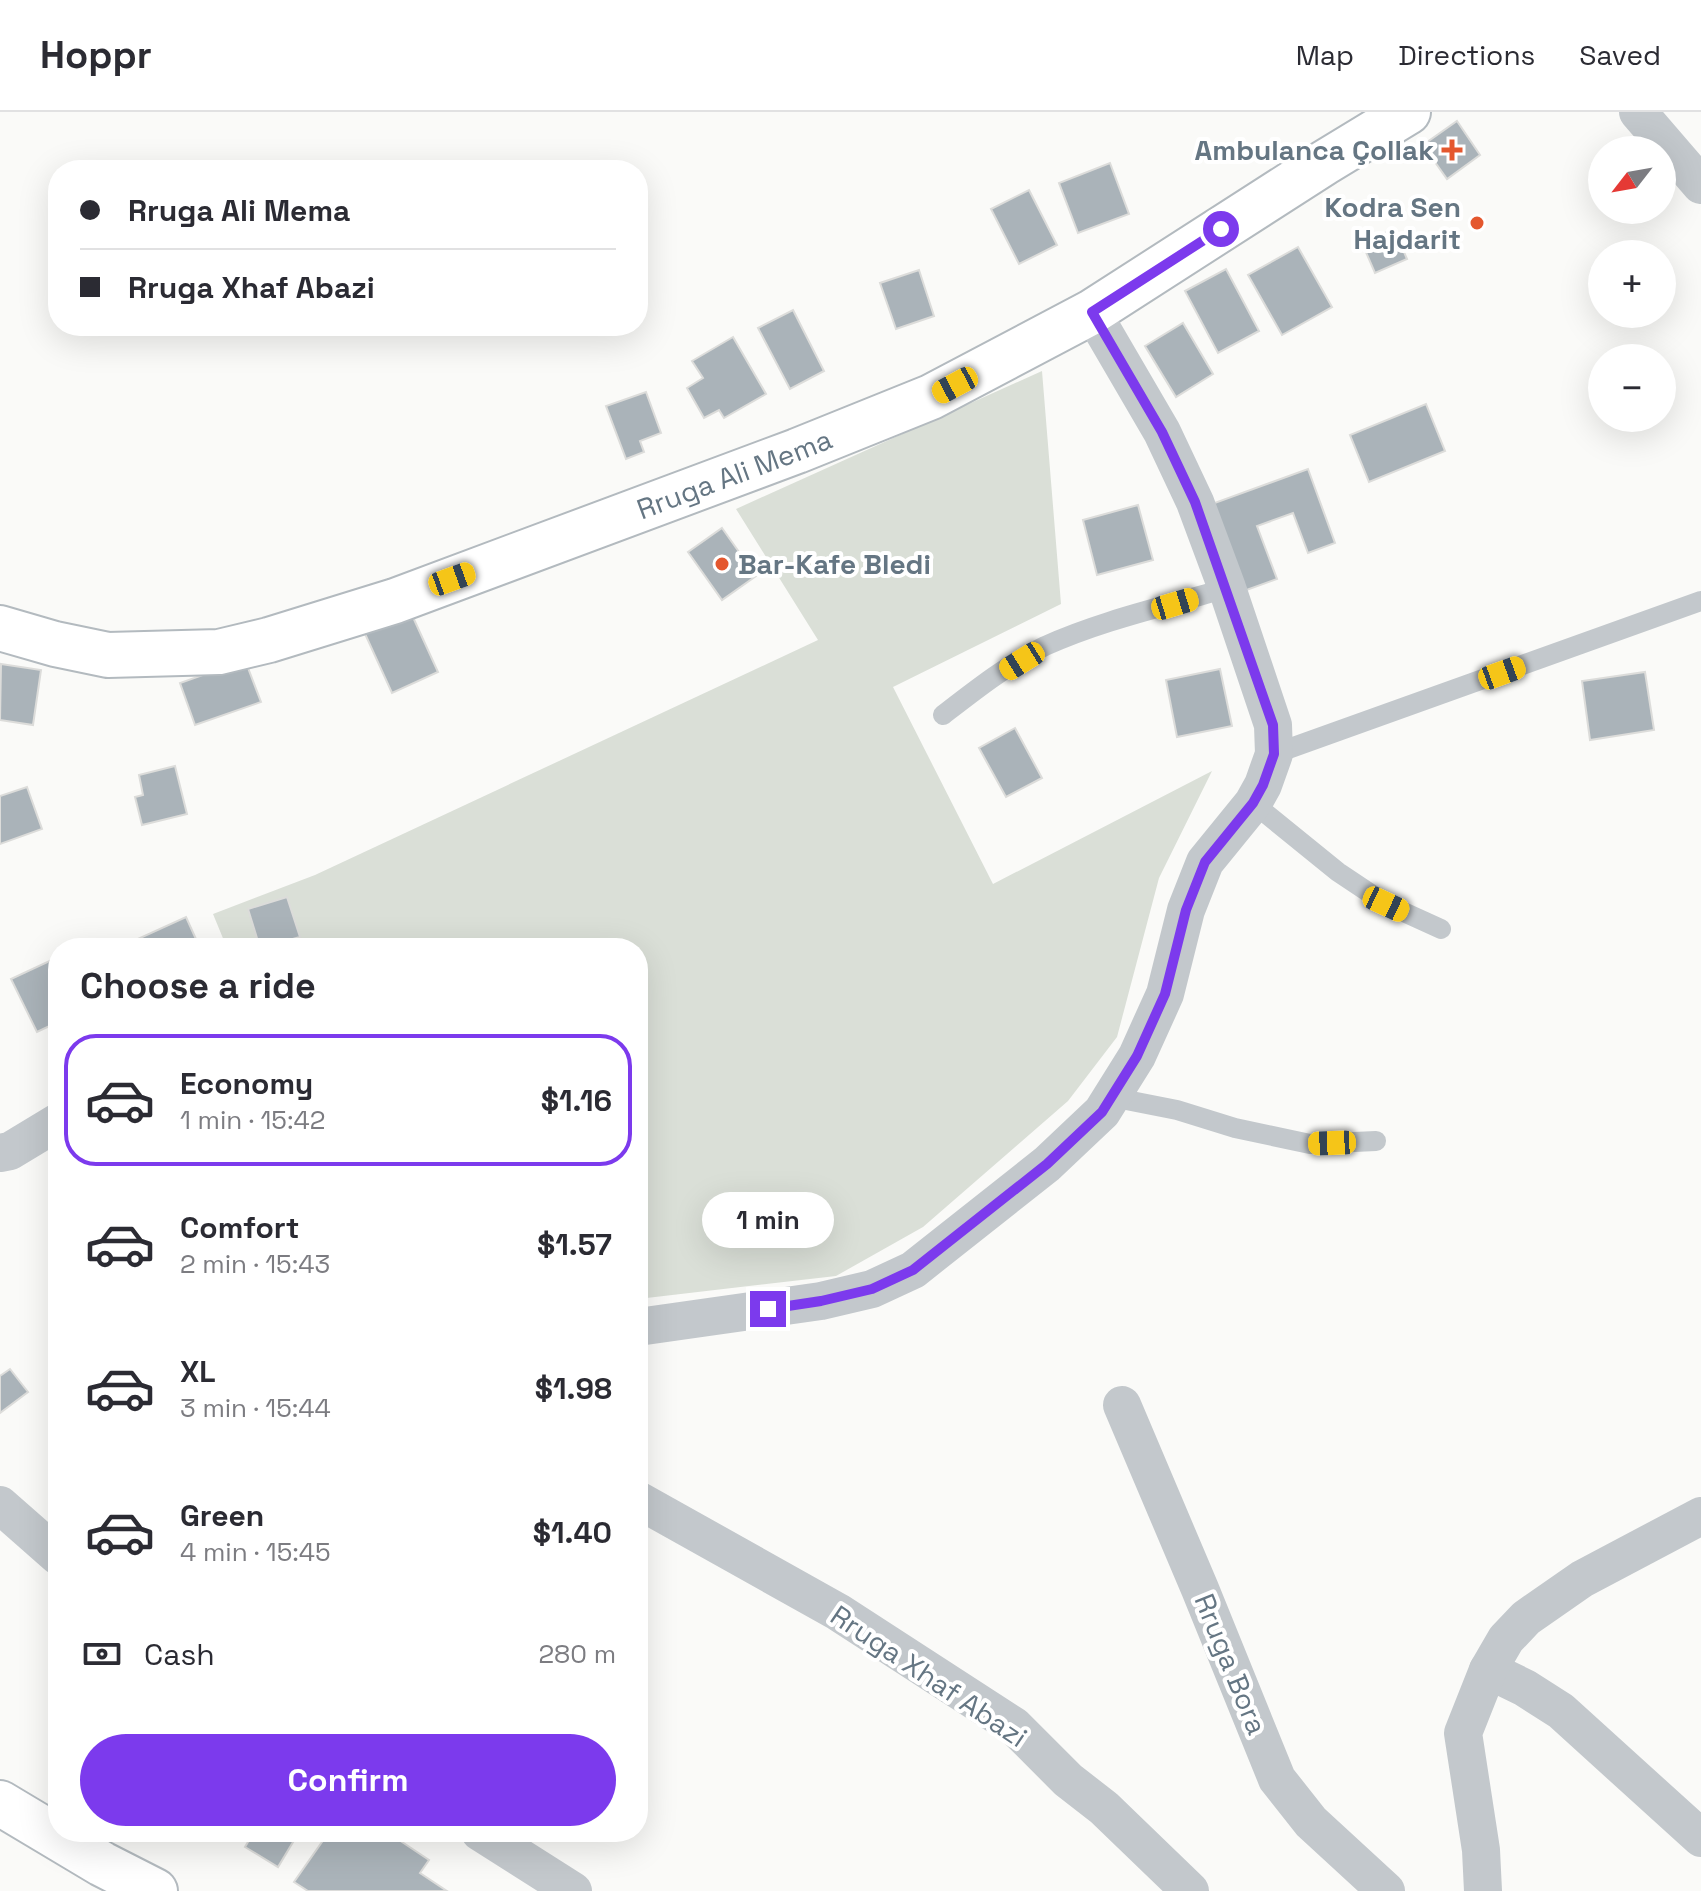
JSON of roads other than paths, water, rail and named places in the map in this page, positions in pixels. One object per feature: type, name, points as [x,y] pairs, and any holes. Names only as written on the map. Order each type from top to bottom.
[{"type":"street","name":"Rruga Ali Mema","points":[[0,628],[108,655],[219,652],[395,601],[797,451],[931,397],[1092,312],[1408,112]]},
{"type":"street","points":[[1638,112],[1701,185]]},
{"type":"street","points":[[648,1326],[821,1301],[872,1289],[913,1270],[1047,1164],[1102,1112],[1137,1056],[1165,994],[1186,910],[1205,862],[1253,803],[1263,785],[1274,754],[1273,725],[1227,588],[1195,502],[1162,432],[1092,312]]},
{"type":"street","points":[[0,1153],[10,1151],[48,1128]]},
{"type":"street","name":"Rruga Bora","points":[[1122,1405],[1277,1779],[1311,1822],[1386,1891]]},
{"type":"street","points":[[0,1505],[48,1547]]},
{"type":"street","name":"Rruga Xhaf Abazi","points":[[648,1506],[838,1612],[1014,1726],[1068,1780],[1104,1808],[1190,1891]]},
{"type":"street","points":[[1483,1891],[1481,1850],[1463,1733],[1488,1670],[1506,1639],[1526,1618],[1582,1579],[1701,1516]]},
{"type":"street","points":[[1488,1670],[1525,1688],[1561,1711],[1701,1838]]},
{"type":"street","points":[[0,1803],[48,1832]]},
{"type":"street","points":[[65,1842],[155,1891]]},
{"type":"street","points":[[496,1842],[573,1891]]},
{"type":"lane","points":[[943,715],[1044,647],[1097,627],[1227,588]]},
{"type":"lane","points":[[1274,754],[1701,601]]},
{"type":"lane","points":[[1253,803],[1338,872],[1386,904],[1441,929]]},
{"type":"lane","points":[[1111,1097],[1177,1110],[1235,1128],[1310,1144],[1376,1141]]},
{"type":"place","name":"Ambulanca Çollak","points":[[1452,150]]},
{"type":"place","name":"Kodra Sen Hajdarit","points":[[1477,223]]},
{"type":"place","name":"Bar-Kafe Bledi","points":[[722,564]]}]
